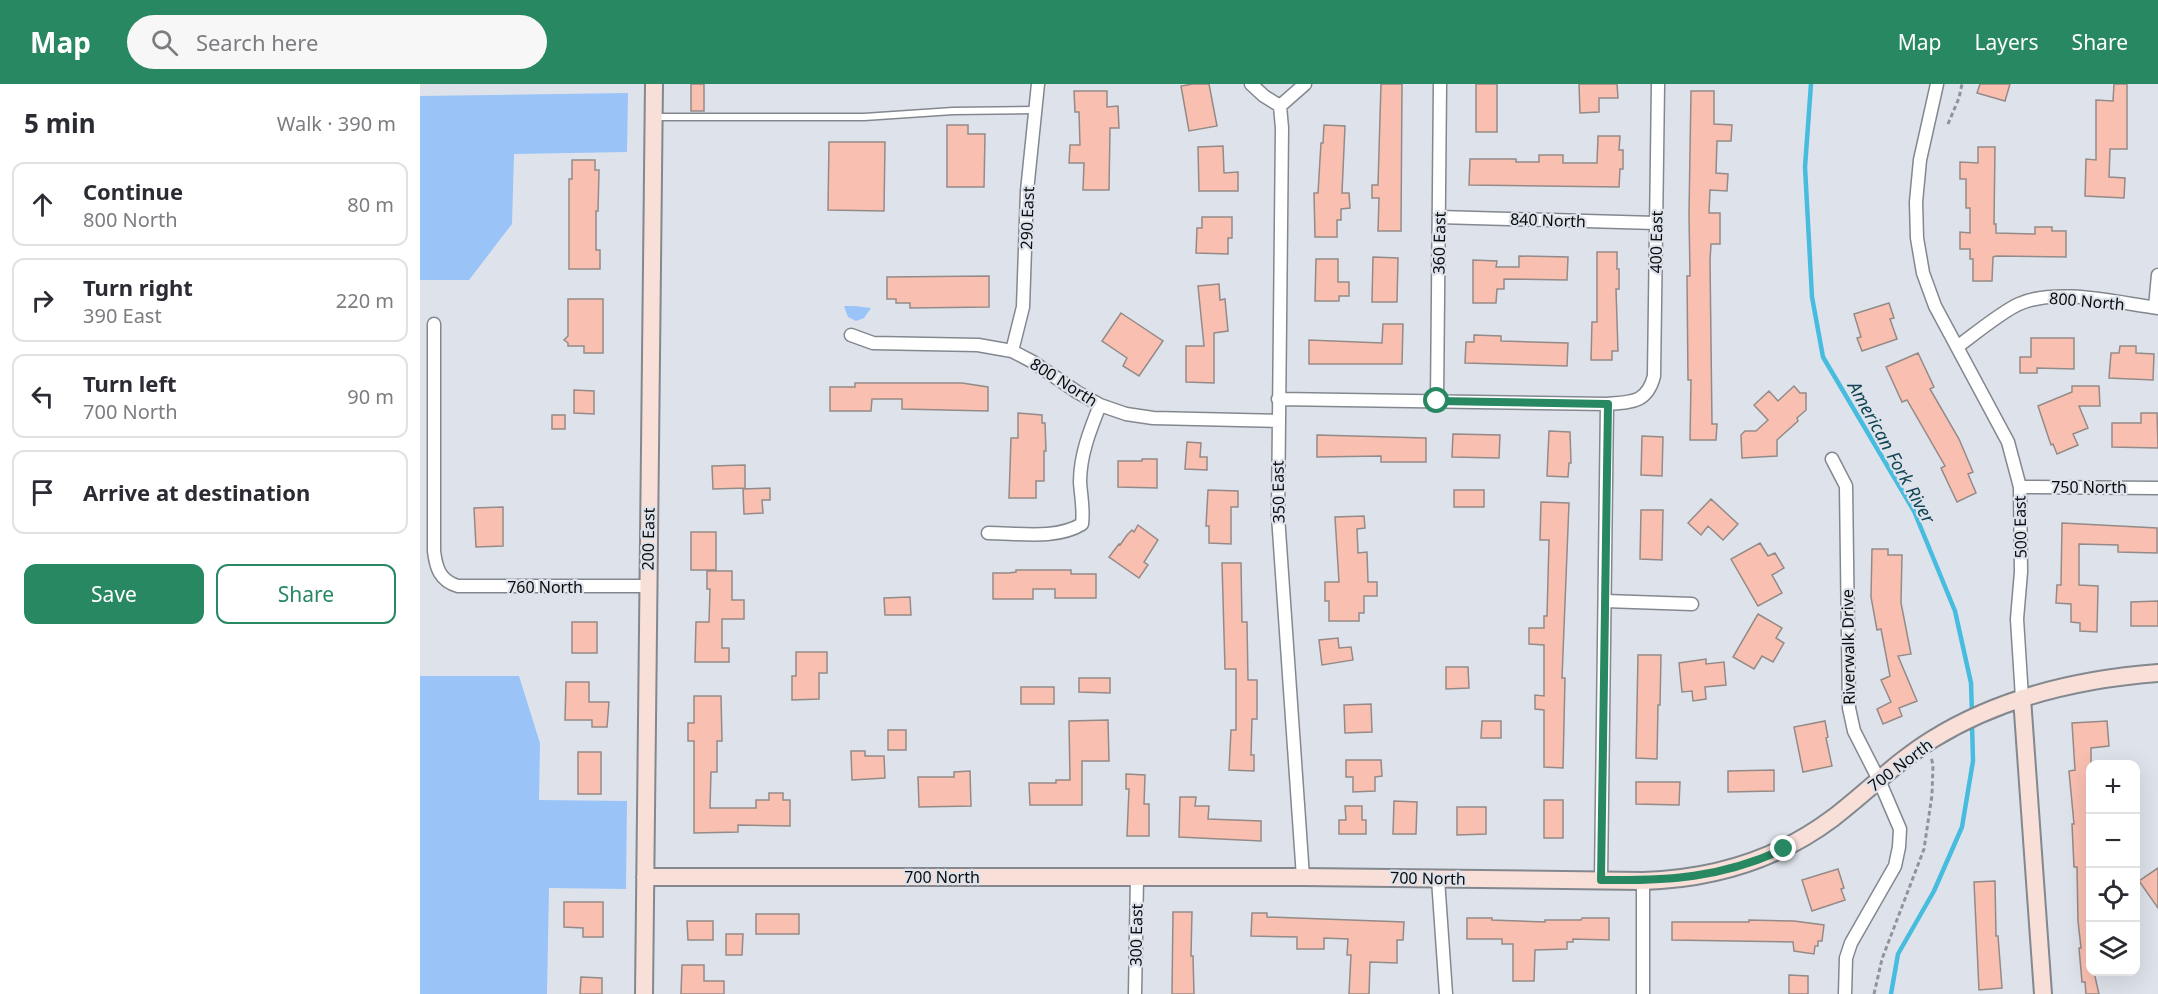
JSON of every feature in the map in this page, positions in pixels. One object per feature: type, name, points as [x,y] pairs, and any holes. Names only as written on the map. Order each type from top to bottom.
[{"type":"street","name":"200 East","points":[[644,994],[654,84]]},
{"type":"street","name":"290 East","points":[[1012,351],[1023,306],[1027,191],[1038,84]]},
{"type":"street","points":[[1251,84],[1280,106],[1305,84]]},
{"type":"street","name":"360 East","points":[[1437,401],[1440,84]]},
{"type":"street","name":"400 East","points":[[1608,404],[1633,402],[1644,396],[1651,387],[1654,376],[1658,84]]},
{"type":"street","name":"500 East","points":[[1937,84],[1920,159],[1916,202],[1917,238],[1923,273],[1935,306],[2008,442],[2020,487],[2021,572],[2017,619],[2043,994]]},
{"type":"street","name":"350 East","points":[[1280,106],[1282,128],[1278,516],[1303,877]]},
{"type":"street","name":"840 North","points":[[1439,217],[1656,223]]},
{"type":"street","points":[[2157,307],[2158,274]]},
{"type":"street","name":"800 North","points":[[1957,346],[2019,304],[2044,296],[2157,307]]},
{"type":"street","name":"760 North","points":[[434,324],[434,551],[436,564],[444,579],[449,584],[458,586],[648,586]]},
{"type":"street","name":"800 North","points":[[851,335],[873,343],[978,345],[1012,351],[1100,405],[1126,414],[1153,418],[1278,421]]},
{"type":"street","points":[[1278,399],[1608,404],[1601,880]]},
{"type":"street","points":[[988,533],[1053,534],[1070,532],[1082,525],[1084,513],[1080,482],[1082,466],[1085,447],[1100,405]]},
{"type":"street","name":"Riverwalk Drive","points":[[1833,459],[1846,486],[1849,708],[1854,731],[1879,780],[1886,801],[1900,829],[1899,847],[1894,866],[1851,943],[1846,958],[1845,994]]},
{"type":"street","name":"750 North","points":[[2020,487],[2158,488]]},
{"type":"street","points":[[1605,601],[1692,604]]},
{"type":"street","name":"700 North","points":[[645,877],[1303,877],[1643,881],[1714,874],[1762,859],[1784,849],[1833,818],[1932,740],[1982,714],[2022,698],[2071,684],[2158,673]]},
{"type":"street","name":"300 East","points":[[1135,994],[1137,877]]},
{"type":"street","points":[[1438,879],[1446,994]]},
{"type":"street","points":[[1643,881],[1643,994]]},
{"type":"lane","points":[[653,118],[864,117],[953,111],[1035,111]]},
{"type":"path","points":[[1948,124],[1962,84]]},
{"type":"path","points":[[1874,994],[1882,959],[1924,849],[1932,795],[1931,757]]},
{"type":"shaded area","points":[[628,93],[627,152],[514,154],[512,224],[469,280],[420,280],[420,96]]},
{"type":"shaded area","points":[[844,306],[871,308],[864,318],[856,321],[848,317]]},
{"type":"shaded area","points":[[420,676],[519,676],[540,743],[539,800],[627,801],[626,889],[549,888],[547,994],[420,994]]},
{"type":"building","points":[[691,84],[704,84],[704,111],[691,111]]},
{"type":"building","points":[[1209,84],[1217,126],[1189,131],[1181,86]]},
{"type":"building","points":[[1381,84],[1402,84],[1401,231],[1378,231],[1379,198],[1372,198],[1372,185],[1378,185]]},
{"type":"building","points":[[1476,84],[1497,84],[1497,132],[1476,132]]},
{"type":"building","points":[[1579,84],[1617,84],[1618,98],[1599,98],[1599,112],[1580,113]]},
{"type":"building","points":[[1980,84],[2010,84],[2005,101],[1977,93]]},
{"type":"building","points":[[2114,84],[2127,84],[2127,149],[2110,149],[2109,177],[2125,178],[2124,198],[2085,196],[2086,159],[2096,160],[2096,100],[2113,101]]},
{"type":"building","points":[[1074,91],[1107,91],[1107,107],[1118,106],[1119,128],[1110,128],[1109,190],[1083,190],[1084,163],[1069,163],[1070,145],[1080,145],[1079,112],[1075,112]]},
{"type":"building","points":[[1691,91],[1714,91],[1714,124],[1732,125],[1731,141],[1717,141],[1716,173],[1728,174],[1727,191],[1710,190],[1709,213],[1720,213],[1720,244],[1711,244],[1710,260],[1712,424],[1717,424],[1716,440],[1690,440],[1691,380],[1688,380],[1687,276],[1690,276]]},
{"type":"building","points":[[947,125],[968,125],[968,134],[985,134],[984,187],[947,187]]},
{"type":"building","points":[[1324,125],[1345,126],[1342,193],[1349,193],[1350,208],[1341,209],[1341,220],[1337,220],[1337,237],[1315,237],[1314,193],[1318,193]]},
{"type":"building","points":[[1598,136],[1620,136],[1619,150],[1623,150],[1623,169],[1620,169],[1619,187],[1469,185],[1470,159],[1516,159],[1516,162],[1539,162],[1539,155],[1563,155],[1563,163],[1597,163]]},
{"type":"building","points":[[829,142],[885,142],[884,211],[828,210]]},
{"type":"building","points":[[1223,146],[1224,173],[1238,172],[1238,191],[1199,191],[1198,147]]},
{"type":"building","points":[[1978,147],[1995,147],[1994,224],[1996,224],[1996,233],[2035,234],[2035,227],[2052,227],[2052,231],[2066,231],[2066,257],[1996,256],[1993,257],[1992,281],[1973,281],[1973,259],[1970,259],[1970,249],[1960,249],[1960,232],[1970,233],[1970,208],[1966,208],[1966,179],[1960,179],[1960,162],[1978,163]]},
{"type":"building","points":[[572,160],[595,160],[595,170],[599,170],[596,250],[600,250],[600,269],[569,269],[569,179],[572,179]]},
{"type":"building","points":[[1202,217],[1232,217],[1232,238],[1228,238],[1228,254],[1196,253],[1197,228],[1202,228]]},
{"type":"building","points":[[1597,252],[1617,252],[1617,269],[1619,269],[1619,289],[1616,289],[1618,351],[1612,351],[1612,360],[1591,360],[1592,322],[1597,322]]},
{"type":"building","points":[[1519,256],[1568,257],[1567,280],[1504,279],[1504,289],[1497,289],[1496,303],[1473,303],[1473,260],[1497,261],[1496,267],[1519,267]]},
{"type":"building","points":[[1373,257],[1398,258],[1397,302],[1372,302]]},
{"type":"building","points":[[1316,259],[1338,259],[1338,282],[1349,282],[1349,296],[1339,296],[1339,301],[1315,301]]},
{"type":"building","points":[[989,276],[989,307],[910,308],[910,303],[896,303],[896,299],[887,299],[887,277]]},
{"type":"building","points":[[1219,284],[1220,300],[1225,299],[1228,331],[1214,333],[1214,383],[1186,382],[1186,346],[1204,346],[1198,286]]},
{"type":"building","points":[[568,299],[603,299],[603,353],[584,353],[584,346],[568,346],[564,340],[568,336]]},
{"type":"building","points":[[1889,303],[1894,318],[1890,319],[1897,339],[1862,351],[1857,338],[1861,337],[1854,314]]},
{"type":"building","points":[[1121,313],[1163,341],[1139,376],[1123,366],[1127,358],[1102,341]]},
{"type":"building","points":[[1383,324],[1403,324],[1402,364],[1309,364],[1309,340],[1382,343]]},
{"type":"building","points":[[1474,335],[1501,336],[1501,341],[1568,343],[1567,366],[1465,363],[1466,342],[1474,342]]},
{"type":"building","points":[[2031,338],[2074,338],[2074,369],[2037,368],[2037,373],[2020,373],[2020,357],[2031,357]]},
{"type":"building","points":[[2120,346],[2136,346],[2136,353],[2154,354],[2153,380],[2109,378],[2111,353],[2119,353]]},
{"type":"building","points":[[1918,353],[1934,387],[1930,389],[1959,439],[1973,472],[1968,474],[1976,493],[1957,502],[1941,468],[1945,466],[1907,400],[1902,402],[1886,367]]},
{"type":"building","points":[[855,383],[962,383],[988,387],[988,411],[902,409],[902,399],[872,399],[871,411],[830,411],[830,387],[855,387]]},
{"type":"building","points":[[1794,386],[1800,393],[1806,393],[1806,410],[1797,418],[1798,421],[1777,440],[1777,456],[1742,458],[1741,435],[1745,431],[1756,431],[1768,420],[1754,405],[1769,391],[1778,401]]},
{"type":"building","points":[[2072,386],[2099,386],[2100,406],[2079,406],[2088,428],[2073,434],[2078,445],[2057,454],[2053,444],[2051,445],[2038,406],[2072,392]]},
{"type":"building","points":[[574,390],[594,391],[594,414],[574,413]]},
{"type":"building","points":[[1018,413],[1042,415],[1042,423],[1045,423],[1044,481],[1036,481],[1036,498],[1009,498],[1011,438],[1018,438]]},
{"type":"building","points":[[2141,413],[2157,413],[2158,448],[2112,447],[2112,423],[2141,423]]},
{"type":"building","points":[[552,415],[565,415],[565,429],[552,429]]},
{"type":"building","points":[[1549,431],[1570,432],[1571,463],[1569,463],[1568,477],[1547,476]]},
{"type":"building","points":[[1453,434],[1500,435],[1499,458],[1452,457]]},
{"type":"building","points":[[1317,435],[1426,438],[1426,462],[1381,462],[1381,456],[1317,457]]},
{"type":"building","points":[[1642,436],[1663,437],[1662,476],[1641,475]]},
{"type":"building","points":[[1187,442],[1201,443],[1200,457],[1207,457],[1207,470],[1185,469]]},
{"type":"building","points":[[1142,459],[1157,459],[1157,488],[1118,487],[1118,461],[1142,461]]},
{"type":"building","points":[[745,465],[745,488],[713,489],[712,466]]},
{"type":"building","points":[[770,488],[770,500],[762,500],[763,513],[744,514],[743,489]]},
{"type":"building","points":[[1208,490],[1238,491],[1238,507],[1231,507],[1231,544],[1209,543],[1209,526],[1206,526]]},
{"type":"building","points":[[1454,490],[1484,490],[1484,507],[1454,507]]},
{"type":"building","points":[[1711,499],[1738,524],[1723,540],[1708,526],[1701,535],[1688,523]]},
{"type":"building","points":[[1541,502],[1569,503],[1562,678],[1565,678],[1563,768],[1544,767],[1544,710],[1535,709],[1535,695],[1544,696],[1544,645],[1529,644],[1529,628],[1544,628],[1544,616],[1547,616],[1549,540],[1540,540]]},
{"type":"building","points":[[503,507],[503,546],[476,547],[474,508]]},
{"type":"building","points":[[1641,510],[1663,510],[1662,560],[1640,559]]},
{"type":"building","points":[[1364,516],[1365,528],[1357,529],[1358,553],[1367,552],[1368,582],[1377,582],[1377,596],[1364,596],[1364,613],[1359,613],[1359,621],[1329,621],[1329,601],[1325,601],[1325,582],[1339,582],[1335,517]]},
{"type":"building","points":[[2062,523],[2157,528],[2157,553],[2118,552],[2118,545],[2079,544],[2079,585],[2098,586],[2097,632],[2080,631],[2080,623],[2071,622],[2071,604],[2056,603],[2057,585],[2061,585]]},
{"type":"building","points":[[1138,525],[1158,540],[1144,562],[1148,565],[1139,578],[1109,557]]},
{"type":"building","points":[[691,532],[716,532],[716,570],[691,570]]},
{"type":"building","points":[[1760,543],[1768,556],[1775,553],[1784,568],[1772,575],[1782,593],[1758,606],[1731,559]]},
{"type":"building","points":[[1872,549],[1888,549],[1888,555],[1902,555],[1901,603],[1911,654],[1898,656],[1917,701],[1899,708],[1902,716],[1883,724],[1877,709],[1891,702],[1881,680],[1890,676],[1881,629],[1877,630],[1871,597]]},
{"type":"building","points":[[1222,563],[1241,563],[1242,622],[1247,622],[1248,680],[1257,680],[1257,719],[1252,719],[1251,755],[1254,755],[1254,771],[1229,770],[1231,730],[1236,730],[1236,669],[1225,669]]},
{"type":"building","points":[[1016,570],[1071,570],[1071,574],[1096,574],[1096,598],[1055,598],[1055,589],[1033,589],[1033,599],[993,599],[993,573],[1009,573],[1016,572]]},
{"type":"building","points":[[707,571],[732,571],[732,600],[744,600],[744,619],[722,619],[722,648],[729,648],[729,662],[695,662],[696,622],[709,622],[710,589],[707,589]]},
{"type":"building","points":[[910,597],[911,615],[885,615],[884,598]]},
{"type":"building","points":[[2158,601],[2158,626],[2131,626],[2131,602]]},
{"type":"building","points":[[1758,614],[1782,628],[1776,638],[1784,643],[1773,662],[1762,656],[1754,669],[1733,657]]},
{"type":"building","points":[[572,622],[597,622],[597,653],[572,653]]},
{"type":"building","points":[[1338,638],[1339,648],[1351,647],[1353,660],[1322,665],[1319,640]]},
{"type":"building","points":[[796,652],[827,652],[827,673],[819,673],[819,699],[792,700],[792,676],[796,676]]},
{"type":"building","points":[[1638,655],[1661,655],[1657,759],[1636,758]]},
{"type":"building","points":[[1706,659],[1706,664],[1724,662],[1726,685],[1705,687],[1706,699],[1693,701],[1692,691],[1682,692],[1679,663]]},
{"type":"building","points":[[1446,667],[1468,667],[1469,688],[1446,689]]},
{"type":"building","points":[[1079,678],[1110,678],[1110,693],[1079,692]]},
{"type":"building","points":[[566,682],[589,682],[589,702],[609,702],[607,727],[592,727],[592,720],[565,720]]},
{"type":"building","points":[[1021,687],[1054,687],[1054,704],[1021,704]]},
{"type":"building","points":[[694,696],[721,696],[722,741],[717,741],[717,772],[711,772],[710,808],[756,808],[756,800],[769,800],[769,793],[783,793],[783,800],[790,800],[790,826],[738,825],[738,832],[694,833],[694,741],[688,741],[688,723],[694,723]]},
{"type":"building","points":[[1371,704],[1372,732],[1345,733],[1344,705]]},
{"type":"building","points":[[1108,720],[1109,761],[1082,761],[1082,805],[1030,805],[1029,783],[1056,783],[1056,780],[1070,780],[1069,721]]},
{"type":"building","points":[[1482,721],[1501,721],[1501,738],[1481,738]]},
{"type":"building","points":[[1825,721],[1832,766],[1803,772],[1794,727]]},
{"type":"building","points":[[2107,721],[2109,746],[2091,748],[2091,760],[2086,760],[2086,976],[2095,976],[2099,994],[2086,994],[2085,982],[2082,982],[2077,867],[2074,867],[2072,824],[2074,824],[2069,771],[2075,770],[2072,723]]},
{"type":"building","points":[[888,730],[906,730],[906,750],[888,750]]},
{"type":"building","points":[[851,751],[865,751],[865,756],[884,756],[885,778],[852,780]]},
{"type":"building","points":[[578,752],[601,752],[601,794],[578,794]]},
{"type":"building","points":[[1346,760],[1381,760],[1382,776],[1375,777],[1375,791],[1353,792],[1353,777],[1346,777]]},
{"type":"building","points":[[1774,770],[1774,791],[1728,792],[1728,771]]},
{"type":"building","points":[[970,771],[971,806],[919,807],[918,777],[954,777],[954,772]]},
{"type":"building","points":[[1126,774],[1145,775],[1144,804],[1149,804],[1149,836],[1127,836],[1129,789],[1126,789]]},
{"type":"building","points":[[1636,782],[1680,782],[1679,805],[1636,804]]},
{"type":"building","points":[[1180,797],[1196,797],[1195,806],[1209,806],[1208,819],[1261,821],[1261,841],[1179,837]]},
{"type":"building","points":[[1544,800],[1563,800],[1563,838],[1544,838]]},
{"type":"building","points":[[1394,801],[1417,802],[1416,834],[1393,834]]},
{"type":"building","points":[[1345,806],[1362,806],[1362,820],[1366,820],[1366,834],[1339,834],[1339,820],[1346,820]]},
{"type":"building","points":[[1457,807],[1486,807],[1486,834],[1457,835]]},
{"type":"building","points":[[2158,868],[2158,908],[2140,882]]},
{"type":"building","points":[[1838,869],[1845,900],[1812,911],[1802,880]]},
{"type":"building","points":[[1995,881],[1996,936],[1998,936],[2002,988],[1979,990],[1974,882]]},
{"type":"building","points":[[564,902],[603,902],[603,937],[583,937],[583,928],[564,927]]},
{"type":"building","points":[[1173,912],[1192,912],[1191,956],[1193,956],[1194,994],[1172,994]]},
{"type":"building","points":[[1252,913],[1267,913],[1267,917],[1404,922],[1403,940],[1397,940],[1397,963],[1370,962],[1369,994],[1349,994],[1351,955],[1347,955],[1348,939],[1324,938],[1324,949],[1297,949],[1297,937],[1251,936]]},
{"type":"building","points":[[756,914],[799,914],[799,934],[756,934]]},
{"type":"building","points":[[1467,918],[1545,922],[1545,920],[1609,918],[1609,940],[1573,939],[1573,942],[1567,942],[1567,949],[1535,950],[1534,981],[1513,981],[1513,944],[1502,944],[1502,939],[1467,939]]},
{"type":"building","points":[[1749,920],[1794,921],[1824,925],[1822,941],[1818,941],[1814,954],[1794,951],[1793,942],[1672,940],[1672,922],[1749,922]]},
{"type":"building","points":[[687,921],[713,921],[713,940],[688,940]]},
{"type":"building","points":[[726,934],[743,934],[742,955],[726,955]]},
{"type":"building","points":[[682,965],[704,965],[704,981],[724,981],[724,994],[681,994]]},
{"type":"building","points":[[1789,975],[1808,976],[1808,994],[1789,994]]},
{"type":"building","points":[[581,977],[602,978],[602,994],[580,994]]},
{"type":"waterway","name":"American Fork River","points":[[1811,84],[1805,167],[1812,297],[1823,357],[1914,511],[1955,611],[1971,683],[1972,714]]},
{"type":"waterway","name":"American Fork River","points":[[1891,994],[1898,954],[1934,891],[1962,827],[1973,761],[1972,723]]},
{"type":"route","points":[[1437,401],[1608,404],[1601,880],[1664,880],[1714,874],[1762,859],[1784,849]]}]
